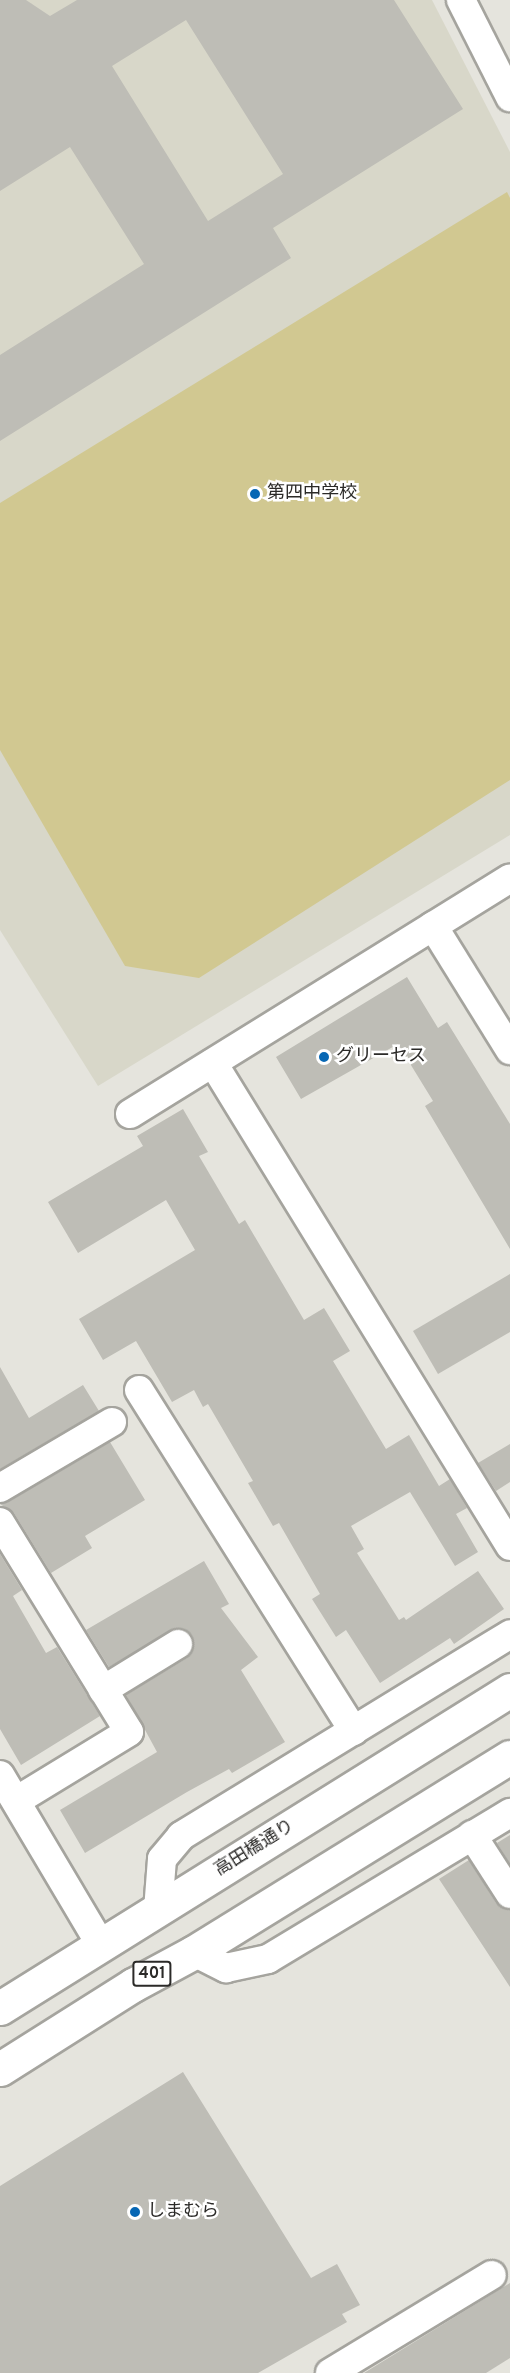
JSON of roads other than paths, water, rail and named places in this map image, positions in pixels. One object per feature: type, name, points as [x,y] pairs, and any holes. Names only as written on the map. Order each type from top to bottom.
[{"type":"highway","name":"高田橋通り","points":[[0,2008],[510,1690]]},
{"type":"highway","name":"401","points":[[0,2069],[133,1984],[194,1952],[510,1757]]},
{"type":"street","points":[[461,0],[510,97]]},
{"type":"street","points":[[130,1114],[510,878]]},
{"type":"street","points":[[433,926],[510,1050]]},
{"type":"street","points":[[213,1063],[510,1546]]},
{"type":"street","points":[[139,1390],[354,1731]]},
{"type":"street","points":[[0,1488],[112,1422]]},
{"type":"street","points":[[0,1522],[129,1732],[16,1801]]},
{"type":"street","points":[[158,1910],[162,1859],[181,1836],[510,1634]]},
{"type":"street","points":[[103,1690],[178,1644]]},
{"type":"street","points":[[0,1776],[101,1945]]},
{"type":"street","points":[[194,1952],[226,1968],[268,1959],[510,1813]]},
{"type":"street","points":[[472,1835],[510,1894]]},
{"type":"street","points":[[330,2373],[492,2275]]},
{"type":"place","name":"第四中学校","points":[[255,494]]},
{"type":"place","name":"グリーセス","points":[[324,1057]]},
{"type":"place","name":"しまむら","points":[[135,2212]]}]
